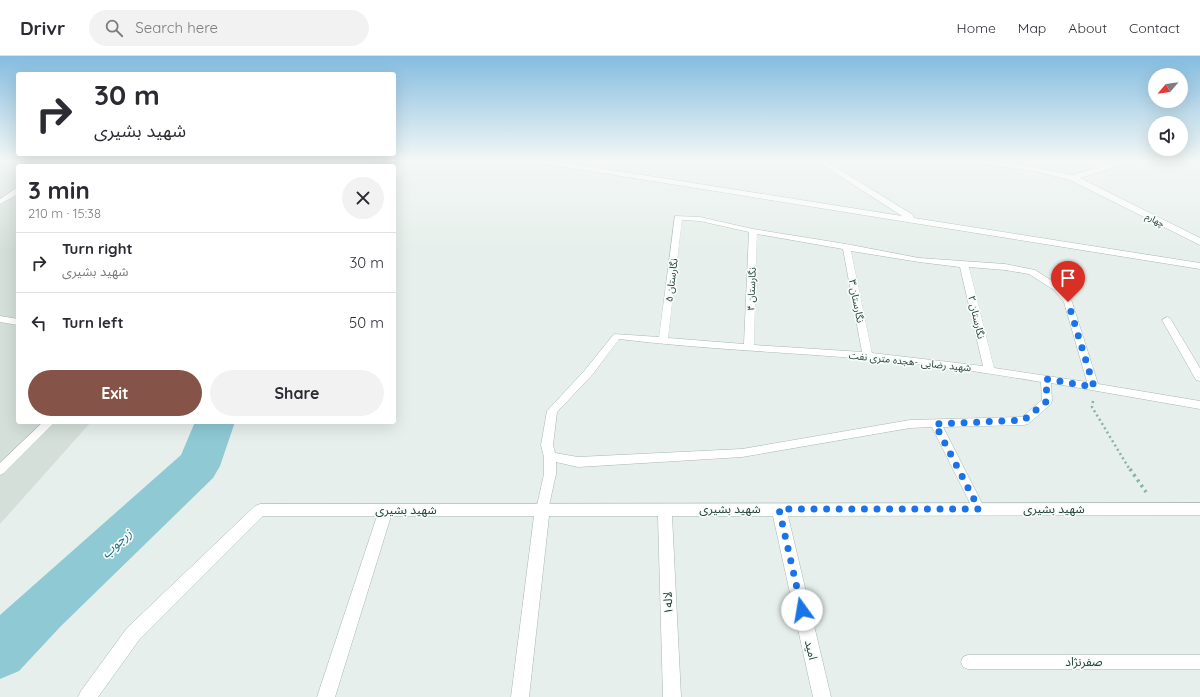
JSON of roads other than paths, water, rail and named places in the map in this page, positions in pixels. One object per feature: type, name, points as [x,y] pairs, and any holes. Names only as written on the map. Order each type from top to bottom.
[{"type":"street","points":[[727,190],[1200,266]]},
{"type":"street","points":[[867,190],[914,219]]},
{"type":"street","name":"چهارم","points":[[1097,190],[1200,242]]},
{"type":"street","name":"امید","points":[[779,509],[822,697]]},
{"type":"street","name":"شهید بشیری","points":[[87,697],[133,634],[260,510],[1200,509]]},
{"type":"street","points":[[326,697],[386,510]]},
{"type":"street","points":[[520,697],[542,510]]},
{"type":"street","name":"لاله۱","points":[[665,510],[672,697]]},
{"type":"lane","points":[[0,202],[16,192]]},
{"type":"lane","name":"نگارستان ۵","points":[[663,342],[678,218],[700,219],[753,231]]},
{"type":"lane","points":[[753,231],[846,246],[919,260],[964,265],[1005,267],[1032,272],[1057,288],[1068,302],[1094,387]]},
{"type":"lane","name":"نگارستان ۴","points":[[749,348],[753,231]]},
{"type":"lane","name":"نگارستان ۳","points":[[846,246],[868,356]]},
{"type":"lane","name":"نگارستان ۲","points":[[964,265],[989,369]]},
{"type":"lane","points":[[0,320],[16,322]]},
{"type":"lane","points":[[1167,320],[1200,376]]},
{"type":"lane","name":"شهید رضایی -هجده متری نفت","points":[[550,457],[547,445],[552,411],[589,372],[617,336],[663,342],[868,356],[989,369],[1200,405]]},
{"type":"lane","points":[[542,510],[550,474],[550,457],[578,462],[742,453],[910,424],[1024,420],[1047,401],[1046,379]]},
{"type":"lane","points":[[0,470],[48,424]]},
{"type":"lane","points":[[935,424],[979,509]]},
{"type":"lane","name":"صفرنژاد","points":[[968,662],[1200,662]]},
{"type":"waterway","name":"زرجوب","points":[[0,652],[43,609],[198,466],[214,424]]}]
